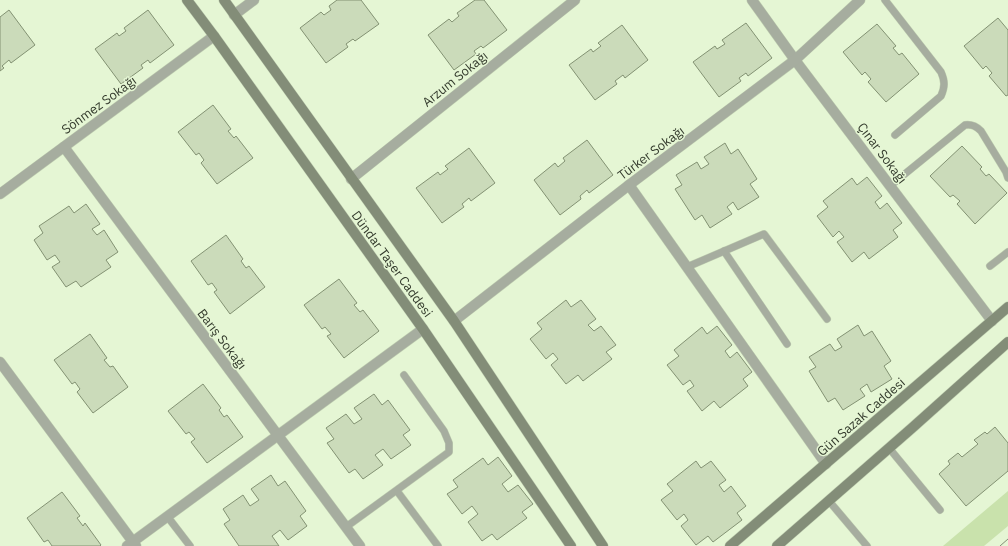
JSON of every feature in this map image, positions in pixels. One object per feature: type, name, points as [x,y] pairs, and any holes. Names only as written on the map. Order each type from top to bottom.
[{"type":"street","name":"Dündar Taşer Caddesi","points":[[187,0],[423,329],[571,546]]},
{"type":"street","name":"Dündar Taşer Caddesi","points":[[224,0],[454,321],[604,546]]},
{"type":"street","points":[[234,15],[254,0]]},
{"type":"street","name":"Arzum Sokağı","points":[[351,179],[575,0]]},
{"type":"street","name":"Çınar Sokağı","points":[[752,0],[795,60],[992,321]]},
{"type":"street","name":"Türker Sokağı","points":[[454,321],[795,60],[858,1]]},
{"type":"street","name":"Sönmez Sokağı","points":[[0,194],[214,36]]},
{"type":"street","name":"Barış Sokağı","points":[[64,147],[360,546]]},
{"type":"street","points":[[629,186],[826,464]]},
{"type":"street","name":"Gün Sazak Caddesi","points":[[730,546],[1008,307]]},
{"type":"street","points":[[0,362],[132,545],[167,516],[423,329]]},
{"type":"street","points":[[777,546],[1008,342]]},
{"type":"lane","points":[[885,0],[944,77],[941,96],[895,135]]},
{"type":"lane","points":[[890,186],[964,125],[970,124],[976,126],[981,131],[1006,172],[1008,178]]},
{"type":"lane","points":[[687,267],[764,234],[827,318]]},
{"type":"lane","points":[[724,251],[788,344]]},
{"type":"lane","points":[[990,266],[1008,252]]},
{"type":"lane","points":[[346,527],[449,452],[449,443],[444,432],[404,376]]},
{"type":"lane","points":[[889,448],[940,510]]},
{"type":"lane","points":[[397,491],[438,546]]},
{"type":"lane","points":[[829,501],[867,546]]},
{"type":"lane","points":[[167,516],[190,546]]},
{"type":"green space","points":[[1008,491],[1008,526],[984,546],[943,546]]},
{"type":"building","points":[[337,0],[361,0],[379,24],[355,41],[353,39],[346,44],[348,47],[326,63],[300,28],[321,12],[324,15],[331,10],[329,6]]},
{"type":"building","points":[[475,0],[484,0],[507,30],[483,48],[481,46],[474,51],[476,54],[454,70],[428,35],[449,19],[452,22],[459,16],[457,13]]},
{"type":"building","points":[[9,10],[35,45],[11,63],[9,60],[2,66],[4,68],[0,71],[0,17]]},
{"type":"building","points":[[148,10],[174,45],[150,63],[148,60],[141,65],[143,68],[121,84],[95,49],[117,33],[119,36],[126,31],[124,28]]},
{"type":"building","points":[[998,18],[1008,30],[1008,95],[1006,96],[989,76],[992,73],[986,66],[983,69],[964,46]]},
{"type":"building","points":[[746,23],[772,58],[748,76],[746,73],[739,78],[741,81],[719,97],[693,62],[715,46],[717,49],[725,44],[722,40]]},
{"type":"building","points":[[877,24],[896,46],[893,48],[899,55],[902,53],[919,74],[886,102],[868,82],[871,79],[865,72],[862,75],[843,52]]},
{"type":"building","points":[[622,25],[648,60],[625,78],[623,75],[615,81],[617,84],[595,100],[569,65],[591,49],[593,52],[601,46],[598,43]]},
{"type":"building","points":[[213,105],[231,129],[228,131],[234,138],[236,136],[253,158],[217,184],[201,163],[204,160],[199,153],[196,155],[178,132]]},
{"type":"building","points":[[587,140],[613,175],[589,193],[587,190],[580,196],[581,199],[560,215],[534,180],[555,163],[558,167],[565,161],[563,158]]},
{"type":"building","points":[[725,143],[731,154],[738,149],[757,179],[750,184],[759,197],[738,210],[733,202],[727,207],[732,214],[710,228],[702,215],[695,220],[675,189],[682,185],[676,175],[697,162],[701,169],[709,164],[704,157]]},
{"type":"building","points":[[962,146],[982,167],[980,169],[986,176],[989,174],[1007,193],[975,224],[957,204],[960,201],[953,195],[950,197],[930,176]]},
{"type":"building","points":[[469,148],[495,183],[471,201],[469,198],[462,204],[464,207],[442,223],[416,188],[438,172],[440,175],[448,169],[445,166]]},
{"type":"building","points":[[867,177],[882,196],[875,202],[880,209],[887,203],[902,223],[893,230],[898,237],[869,259],[864,252],[852,262],[837,242],[844,237],[839,231],[833,237],[817,216],[828,207],[823,201],[852,178],[857,185]]},
{"type":"building","points":[[86,204],[100,224],[92,229],[97,235],[104,230],[118,252],[106,260],[111,267],[81,287],[76,281],[66,287],[52,267],[60,262],[55,255],[47,260],[34,240],[43,233],[39,226],[69,206],[74,213]]},
{"type":"building","points":[[226,235],[243,259],[241,261],[246,268],[249,266],[265,287],[230,314],[214,292],[217,290],[212,283],[208,285],[191,261]]},
{"type":"building","points":[[339,279],[357,303],[354,305],[360,312],[363,310],[379,331],[344,358],[327,336],[331,334],[325,327],[322,329],[304,305]]},
{"type":"building","points":[[566,300],[571,307],[581,300],[596,319],[588,325],[594,331],[601,326],[616,345],[606,352],[612,359],[583,381],[578,375],[566,384],[551,365],[558,359],[553,353],[546,359],[530,339],[542,329],[537,323]]},
{"type":"building","points":[[858,325],[864,336],[872,331],[891,361],[884,366],[892,379],[871,392],[867,384],[860,389],[865,396],[843,410],[835,398],[828,402],[809,371],[816,367],[809,357],[830,344],[835,351],[842,347],[837,339]]},
{"type":"building","points":[[717,326],[732,345],[725,351],[730,358],[737,352],[752,372],[743,379],[748,386],[720,408],[714,401],[702,411],[687,391],[694,386],[690,380],[683,385],[667,365],[679,356],[674,350],[702,327],[707,334]]},
{"type":"building","points":[[90,334],[107,358],[104,360],[110,367],[113,366],[128,387],[93,413],[77,392],[80,389],[75,382],[72,384],[54,360]]},
{"type":"building","points":[[203,384],[221,408],[219,410],[224,417],[227,415],[243,437],[207,463],[191,442],[195,439],[189,432],[186,434],[168,411]]},
{"type":"building","points":[[374,394],[382,405],[388,400],[410,430],[403,435],[411,445],[391,459],[383,449],[375,455],[383,465],[363,479],[355,469],[349,473],[327,443],[334,439],[326,428],[346,414],[354,424],[362,419],[354,408]]},
{"type":"building","points":[[995,427],[1008,443],[1008,471],[966,506],[939,474],[950,464],[948,461],[958,453],[962,457],[978,444],[974,440],[985,432],[987,434]]},
{"type":"building","points":[[498,457],[512,476],[502,484],[508,492],[518,485],[533,504],[522,512],[527,518],[497,540],[492,534],[482,541],[468,522],[478,514],[472,506],[462,514],[447,494],[458,487],[453,480],[483,458],[488,465]]},
{"type":"building","points":[[696,461],[701,468],[711,461],[726,480],[719,485],[724,492],[731,486],[746,506],[737,513],[742,520],[713,542],[708,536],[696,545],[681,526],[688,520],[684,514],[677,520],[661,500],[673,491],[667,484]]},
{"type":"building","points":[[271,475],[278,486],[285,481],[306,511],[300,516],[307,526],[288,540],[280,530],[272,536],[279,546],[239,546],[224,524],[230,520],[223,509],[243,495],[250,506],[259,500],[251,489]]},
{"type":"building","points":[[62,492],[80,516],[77,518],[83,526],[85,523],[101,545],[100,546],[52,546],[48,540],[44,542],[27,518]]},
{"type":"tram line","points":[[1000,546],[1008,539]]}]
